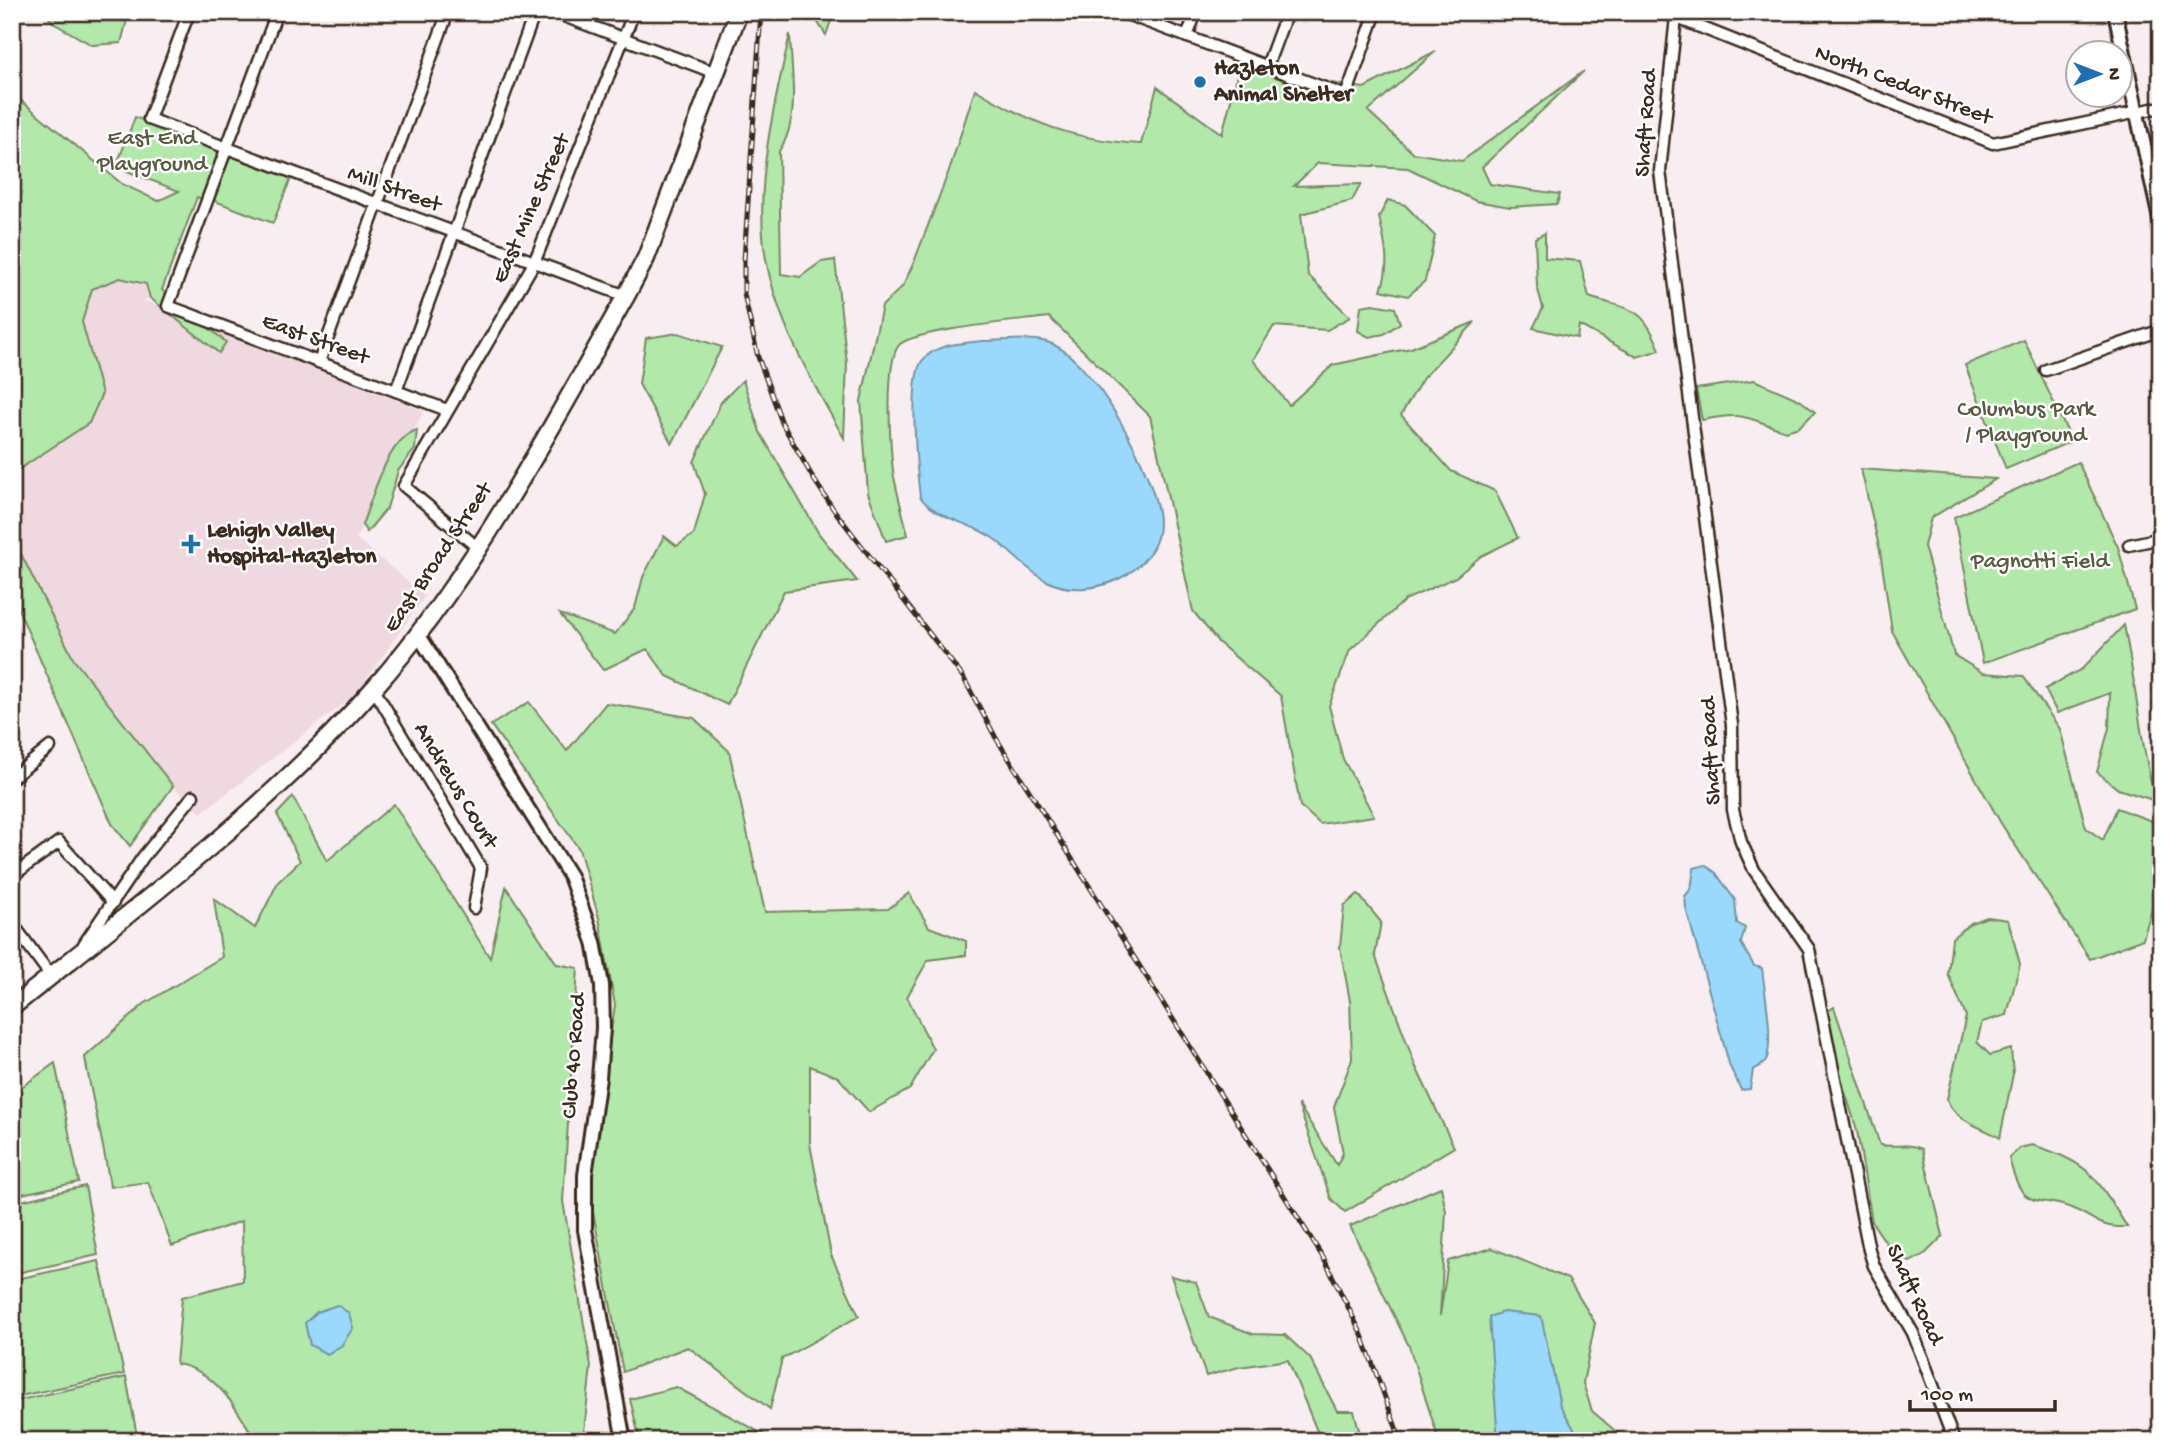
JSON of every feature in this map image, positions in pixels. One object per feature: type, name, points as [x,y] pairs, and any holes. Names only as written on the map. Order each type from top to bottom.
[{"type":"highway","name":"East Broad Street","points":[[12,1007],[245,818],[374,689],[418,635],[478,548],[646,258],[738,12]]},
{"type":"street","name":"Mill Street","points":[[189,12],[149,120],[626,296]]},
{"type":"street","points":[[227,148],[277,12]]},
{"type":"street","points":[[319,362],[448,12]]},
{"type":"street","points":[[396,391],[535,12]]},
{"type":"street","points":[[553,12],[716,73]]},
{"type":"street","name":"East Mine Street","points":[[478,548],[404,486],[534,263],[634,12]]},
{"type":"street","points":[[1121,12],[1346,96],[1376,12]]},
{"type":"street","points":[[1187,37],[1196,12]]},
{"type":"street","points":[[1267,66],[1287,12]]},
{"type":"street","name":"North Cedar Street","points":[[1662,12],[1993,143],[2161,107]]},
{"type":"street","points":[[2116,12],[2161,224]]},
{"type":"street","name":"Shaft Road","points":[[1676,17],[1660,171],[1732,725],[1733,810],[1741,842],[1754,870],[1809,949],[1869,1250],[1874,1266],[1913,1332],[1954,1441]]},
{"type":"street","name":"East Street","points":[[227,148],[169,306],[447,410]]},
{"type":"street","points":[[2046,370],[2161,330]]},
{"type":"street","points":[[2129,545],[2161,538]]},
{"type":"street","name":"Club 40 Road","points":[[418,635],[570,876],[594,942],[602,985],[603,1028],[599,1078],[585,1175],[585,1230],[624,1441]]},
{"type":"street","name":"Andrews Court","points":[[374,689],[481,868],[474,908]]},
{"type":"street","points":[[12,778],[50,747]]},
{"type":"street","points":[[73,959],[143,857],[193,796]]},
{"type":"street","points":[[12,876],[59,842],[113,903]]},
{"type":"street","points":[[12,923],[51,976]]},
{"type":"shaded area","name":"Lehigh Valley Hospital-Hazleton","points":[[120,278],[146,284],[150,298],[143,300],[424,411],[356,538],[425,596],[355,695],[201,813],[173,786],[74,660],[12,536],[12,474],[89,423],[102,394],[82,322],[92,289]]},
{"type":"green space","points":[[43,12],[129,12],[121,43],[92,45],[55,24]]},
{"type":"green space","points":[[811,12],[834,12],[826,35]]},
{"type":"green space","points":[[790,34],[792,110],[786,139],[779,151],[781,274],[800,277],[821,262],[835,260],[847,363],[844,438],[784,322],[764,246],[763,193],[768,139]]},
{"type":"green space","points":[[1436,51],[1368,111],[1413,153],[1462,161],[1584,71],[1482,167],[1490,184],[1560,194],[1557,204],[1510,207],[1476,201],[1408,168],[1318,163],[1294,186],[1361,184],[1352,201],[1301,214],[1308,275],[1350,317],[1327,330],[1274,326],[1253,360],[1289,405],[1333,365],[1411,348],[1475,322],[1423,378],[1401,415],[1451,471],[1495,491],[1518,538],[1481,556],[1456,577],[1405,600],[1350,650],[1329,706],[1343,759],[1374,816],[1320,824],[1300,806],[1281,696],[1218,642],[1193,611],[1150,416],[1049,317],[948,330],[900,344],[892,368],[890,429],[894,477],[908,535],[886,541],[868,493],[861,401],[882,306],[903,286],[914,262],[950,168],[975,89],[1015,112],[1054,128],[1094,139],[1141,144],[1157,87],[1222,134],[1239,69],[1364,88]]},
{"type":"green space","points":[[12,93],[122,184],[158,201],[179,191],[116,167],[135,117],[219,151],[202,199],[197,197],[162,290],[226,342],[219,353],[150,298],[146,284],[120,278],[92,289],[82,322],[102,394],[89,423],[12,474],[12,361],[16,350],[12,348],[15,313]]},
{"type":"green space","name":"East End Playground","points":[[230,154],[291,178],[273,223],[212,200]]},
{"type":"green space","points":[[1388,200],[1405,205],[1435,236],[1425,281],[1408,296],[1381,290],[1386,263],[1379,217]]},
{"type":"green space","points":[[1545,233],[1545,258],[1580,261],[1589,297],[1625,308],[1641,317],[1654,335],[1660,350],[1637,357],[1579,325],[1577,338],[1533,328],[1543,308],[1537,286],[1535,238]]},
{"type":"green space","points":[[1373,304],[1395,308],[1400,323],[1384,334],[1369,337],[1358,331],[1361,306]]},
{"type":"green space","points":[[678,333],[722,347],[672,444],[639,384],[646,338]]},
{"type":"green space","name":"Columbus Park / Playground","points":[[2024,340],[2072,441],[2006,469],[1965,365]]},
{"type":"green space","points":[[743,380],[760,432],[819,534],[857,581],[784,591],[727,705],[667,676],[647,649],[603,670],[560,614],[615,634],[635,608],[643,577],[664,536],[677,546],[694,534],[705,494],[694,462],[721,402]]},
{"type":"green space","points":[[1754,380],[1800,400],[1815,412],[1799,427],[1786,431],[1746,417],[1729,416],[1702,420],[1696,389]]},
{"type":"green space","points":[[417,430],[415,449],[398,471],[387,508],[367,532],[362,525],[382,470],[397,445]]},
{"type":"green space","name":"Pagnotti Field","points":[[2078,462],[2118,547],[2135,609],[1983,663],[1954,517]]},
{"type":"green space","points":[[1861,469],[1996,479],[1931,518],[1924,546],[1954,655],[1983,673],[2023,676],[2060,729],[2086,828],[2103,840],[2117,808],[2157,823],[2157,891],[2143,939],[2090,959],[2002,825],[1892,631],[1880,551]]},
{"type":"green space","points":[[12,536],[74,660],[173,786],[130,846],[112,824],[12,595]]},
{"type":"green space","points":[[2124,625],[2146,758],[2156,801],[2118,789],[2097,772],[2109,728],[2110,693],[2057,713],[2045,689],[2082,669]]},
{"type":"green space","points":[[529,702],[567,751],[606,703],[694,718],[729,751],[765,912],[888,909],[909,893],[929,927],[966,941],[966,955],[928,960],[907,997],[933,1049],[910,1089],[869,1112],[838,1077],[810,1066],[810,1144],[831,1255],[859,1316],[782,1359],[770,1409],[688,1347],[623,1372],[588,1185],[615,1005],[599,918],[579,849],[491,725]]},
{"type":"green space","points":[[293,797],[327,861],[394,804],[490,958],[506,887],[557,964],[578,968],[563,1201],[591,1366],[583,1441],[256,1441],[233,1404],[213,1382],[190,1367],[176,1364],[182,1297],[243,1281],[242,1221],[172,1246],[148,1182],[110,1187],[85,1057],[144,1004],[222,957],[214,899],[255,928],[278,882],[300,861],[277,814]]},
{"type":"green space","points":[[1358,894],[1381,922],[1375,955],[1415,1065],[1454,1147],[1345,1212],[1331,1199],[1298,1104],[1337,1165],[1343,1153],[1334,1107],[1352,1059],[1350,1001],[1340,947],[1344,906]]},
{"type":"green space","points":[[1987,917],[2008,920],[2020,964],[2007,1015],[1982,1022],[1977,1042],[1990,1055],[2011,1049],[2013,1074],[2000,1138],[1962,1118],[1947,1099],[1966,1016],[1948,974],[1952,938],[1971,923]]},
{"type":"green space","points":[[1834,1007],[1880,1145],[1922,1149],[1943,1236],[1926,1253],[1910,1262],[1895,1256],[1872,1222],[1857,1130],[1833,1053],[1827,1012]]},
{"type":"green space","points":[[55,1063],[79,1182],[12,1196],[12,1094]]},
{"type":"green space","points":[[2032,1145],[2067,1158],[2090,1174],[2127,1227],[2105,1225],[2076,1210],[2026,1196],[2020,1189],[2009,1158],[2020,1148]]},
{"type":"green space","points":[[85,1186],[98,1255],[12,1274],[12,1203]]},
{"type":"green space","points":[[1441,1187],[1446,1211],[1440,1316],[1448,1261],[1492,1248],[1568,1279],[1595,1323],[1583,1383],[1592,1411],[1627,1441],[1439,1441],[1409,1346],[1350,1226]]},
{"type":"green space","points":[[99,1261],[124,1374],[15,1397],[12,1383],[12,1280]]},
{"type":"green space","points":[[1171,1276],[1196,1282],[1209,1317],[1253,1334],[1285,1335],[1310,1358],[1337,1411],[1354,1411],[1362,1441],[1321,1441],[1288,1360],[1239,1367],[1206,1376]]},
{"type":"green space","points":[[126,1377],[138,1441],[23,1441],[15,1401]]},
{"type":"green space","points":[[676,1387],[776,1441],[640,1441],[630,1399]]},
{"type":"water","points":[[983,341],[1040,341],[1065,352],[1102,392],[1135,448],[1147,476],[1159,521],[1156,539],[1148,555],[1135,569],[1119,579],[1082,588],[1064,587],[1047,581],[988,535],[937,511],[920,497],[914,405],[915,386],[922,361],[942,347]]},
{"type":"water","points":[[1705,865],[1716,873],[1735,900],[1737,923],[1745,928],[1741,943],[1754,966],[1762,968],[1769,1044],[1765,1062],[1753,1070],[1750,1089],[1741,1090],[1730,1067],[1686,908],[1685,896],[1691,889],[1694,868]]},
{"type":"water","points":[[337,1305],[349,1313],[353,1328],[341,1346],[327,1354],[310,1345],[305,1323],[317,1312]]},
{"type":"water","points":[[1503,1312],[1541,1316],[1560,1405],[1581,1441],[1498,1441],[1489,1317]]},
{"type":"railway","points":[[761,12],[744,294],[758,357],[782,423],[834,510],[963,677],[996,738],[1324,1259],[1362,1335],[1401,1441]]},
{"type":"place","name":"Hazleton Animal Shelter","points":[[1200,82]]},
{"type":"place","name":"Lehigh Valley Hospital-Hazleton","points":[[191,544]]}]
